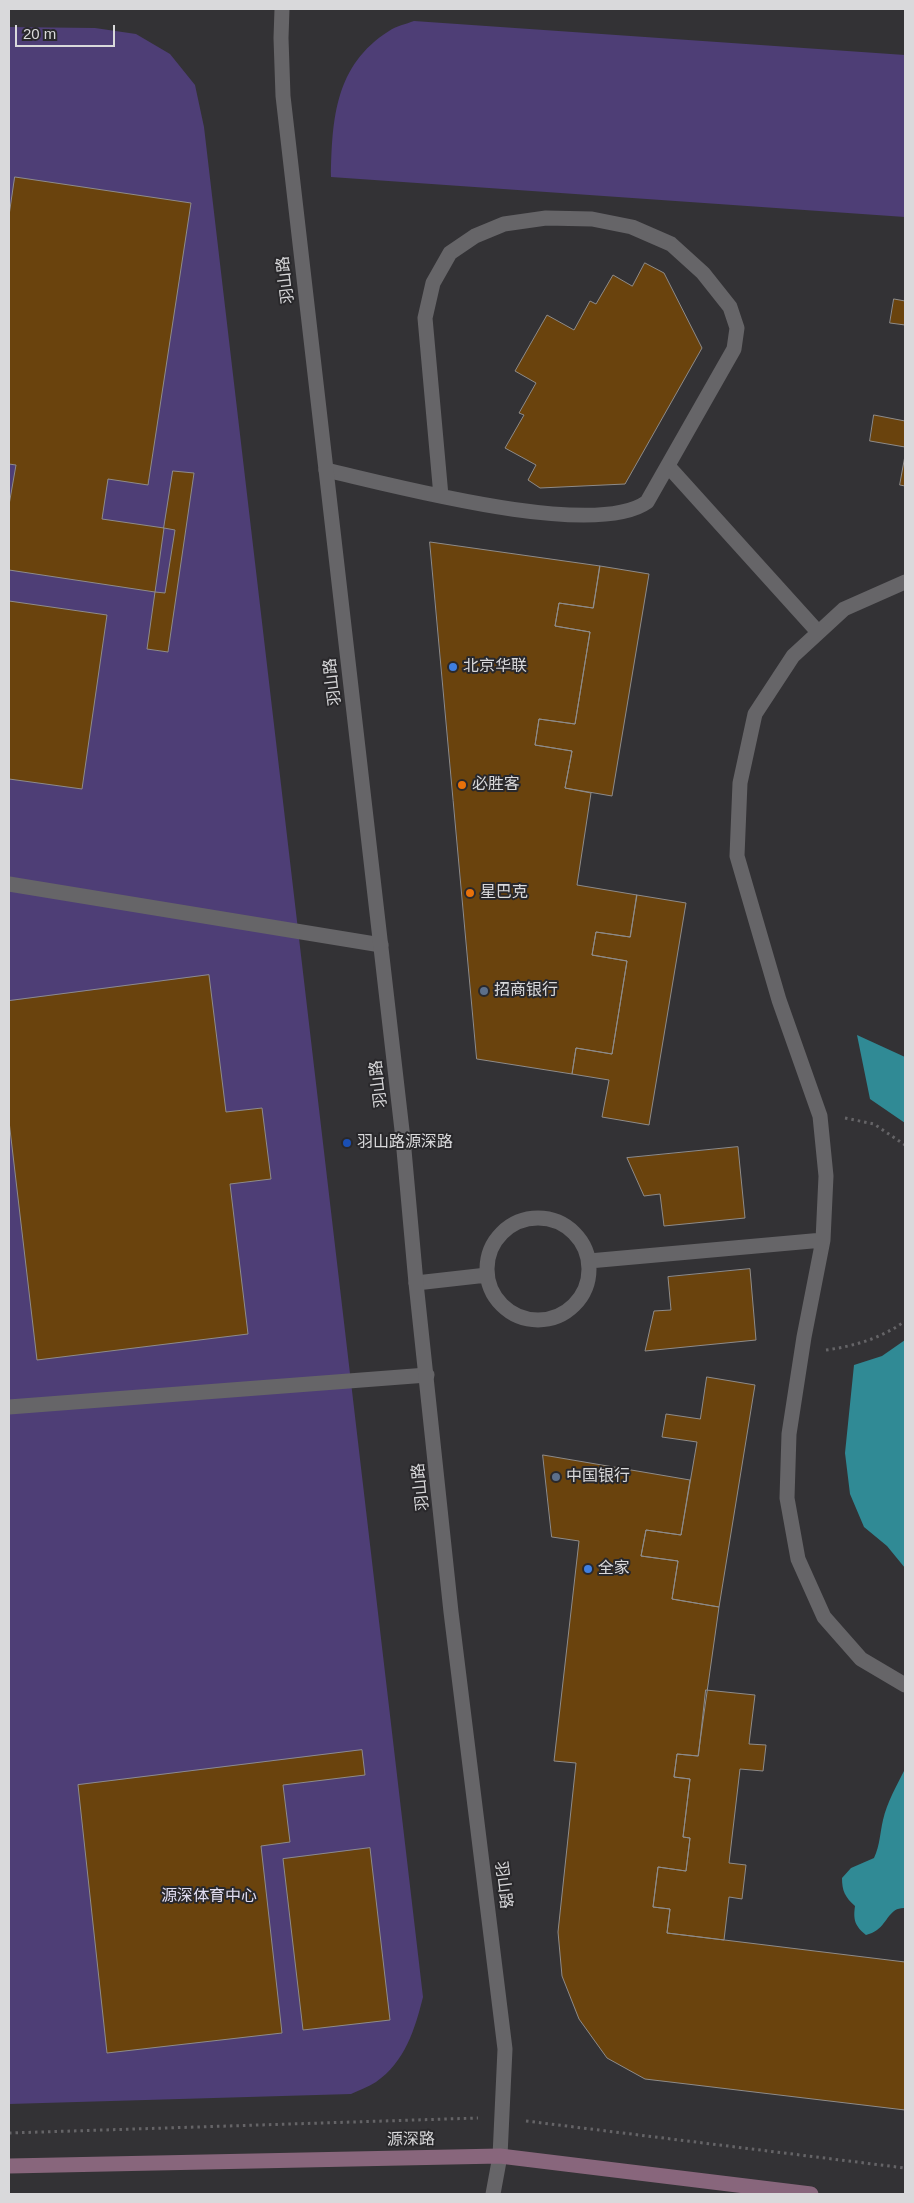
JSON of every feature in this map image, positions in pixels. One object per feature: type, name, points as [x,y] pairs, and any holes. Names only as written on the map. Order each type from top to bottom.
[{"type":"main road","name":"源深路","points":[[9,2166],[500,2156],[812,2194]]},
{"type":"street","name":"羽山路","points":[[282,9],[283,96],[403,1139],[416,1283],[451,1612],[505,2049],[500,2156],[493,2194]]},
{"type":"street","points":[[326,470],[441,496],[537,514],[625,512],[638,509],[648,502],[734,349],[737,328],[730,308],[703,273],[671,244],[632,227],[592,219],[546,218],[504,224],[475,236],[450,253],[433,283],[425,318],[441,496]]},
{"type":"street","points":[[668,466],[818,632]]},
{"type":"street","points":[[905,582],[844,609],[793,656],[755,714],[740,783],[737,856],[779,1000],[820,1116],[826,1176],[823,1240],[801,1353],[789,1434],[786,1498],[798,1559],[824,1617],[861,1659],[905,1685]]},
{"type":"street","points":[[9,884],[381,945]]},
{"type":"street","points":[[540,1218],[557,1222],[572,1231],[583,1245],[589,1261],[589,1278],[584,1293],[574,1306],[560,1316],[545,1320],[529,1320],[513,1314],[500,1305],[491,1291],[487,1275],[488,1258],[495,1241],[507,1228],[523,1220],[540,1218]]},
{"type":"street","points":[[589,1261],[823,1240]]},
{"type":"street","points":[[416,1283],[487,1275]]},
{"type":"street","points":[[9,1407],[427,1375]]},
{"type":"path","points":[[820,1116],[874,1124],[905,1146]]},
{"type":"path","points":[[801,1353],[836,1349],[871,1340],[892,1331],[905,1321]]},
{"type":"green space","points":[[414,21],[905,55],[905,217],[331,177],[336,114],[340,95],[347,77],[357,60],[371,45],[392,29]]},
{"type":"green space","name":"源深体育中心","points":[[9,27],[95,28],[136,34],[170,54],[195,85],[204,127],[423,1997],[412,2033],[402,2055],[386,2074],[376,2082],[351,2094],[9,2104]]},
{"type":"water","points":[[857,1035],[905,1057],[905,1123],[870,1099]]},
{"type":"water","points":[[905,1340],[905,1568],[887,1546],[864,1527],[850,1494],[845,1453],[854,1365],[882,1356]]},
{"type":"water","points":[[905,1769],[905,1908],[892,1912],[881,1927],[866,1935],[859,1929],[856,1922],[854,1915],[855,1906],[845,1894],[842,1878],[851,1868],[874,1858],[887,1807]]},
{"type":"building","points":[[15,177],[191,203],[148,485],[108,479],[102,519],[164,528],[155,592],[9,570],[9,505],[16,465],[9,464],[9,216]]},
{"type":"building","points":[[645,263],[664,273],[702,348],[625,484],[540,488],[528,480],[536,465],[505,448],[524,415],[519,413],[536,383],[515,371],[547,315],[574,330],[590,301],[596,304],[613,275],[632,286]]},
{"type":"building","points":[[894,299],[905,301],[905,325],[890,323]]},
{"type":"building","points":[[874,415],[905,421],[905,447],[870,441]]},
{"type":"building","points":[[905,456],[905,486],[900,485]]},
{"type":"building","points":[[173,471],[194,473],[168,652],[147,649],[155,592],[165,593],[175,530],[164,528]]},
{"type":"building","points":[[430,542],[600,566],[593,608],[559,603],[555,626],[590,632],[575,724],[539,719],[535,745],[572,751],[565,788],[591,793],[577,885],[637,895],[630,937],[596,932],[592,955],[627,961],[612,1054],[576,1048],[572,1074],[477,1059]]},
{"type":"building","points":[[600,566],[649,574],[612,796],[565,788],[572,751],[535,745],[539,719],[575,724],[590,632],[555,626],[559,603],[593,608]]},
{"type":"building","points":[[9,601],[107,615],[82,789],[9,779]]},
{"type":"building","points":[[637,895],[686,903],[649,1125],[602,1117],[609,1080],[572,1074],[576,1048],[612,1054],[627,961],[592,955],[596,932],[630,937]]},
{"type":"building","points":[[209,975],[226,1112],[262,1108],[271,1179],[230,1184],[248,1334],[37,1360],[9,1121],[9,1001]]},
{"type":"building","points":[[738,1147],[745,1218],[664,1226],[660,1194],[644,1196],[627,1158]]},
{"type":"building","points":[[750,1269],[756,1340],[645,1351],[654,1311],[671,1310],[668,1277]]},
{"type":"building","points":[[707,1377],[755,1385],[719,1607],[672,1599],[678,1561],[641,1556],[646,1530],[681,1535],[697,1442],[662,1437],[666,1414],[700,1419]]},
{"type":"building","points":[[543,1455],[690,1480],[681,1535],[646,1530],[641,1556],[678,1561],[672,1599],[719,1607],[698,1756],[677,1754],[674,1777],[690,1779],[683,1837],[690,1838],[686,1871],[658,1867],[653,1907],[670,1909],[667,1933],[905,1962],[905,2110],[645,2079],[607,2058],[579,2019],[562,1976],[558,1932],[576,1763],[554,1761],[579,1541],[552,1537]]},
{"type":"building","points":[[706,1690],[755,1695],[749,1744],[766,1745],[763,1771],[740,1769],[729,1863],[746,1865],[742,1899],[729,1897],[724,1940],[667,1933],[670,1909],[653,1907],[658,1867],[686,1871],[690,1838],[683,1837],[690,1779],[674,1777],[677,1754],[698,1756]]},
{"type":"building","points":[[362,1750],[365,1775],[283,1785],[290,1842],[261,1846],[282,2033],[107,2053],[78,1785]]},
{"type":"building","points":[[370,1848],[390,2020],[303,2030],[283,1859]]},
{"type":"place","name":"北京华联","points":[[453,667]]},
{"type":"place","name":"必胜客","points":[[462,785]]},
{"type":"place","name":"星巴克","points":[[470,893]]},
{"type":"place","name":"招商银行","points":[[484,991]]},
{"type":"place","name":"羽山路源深路","points":[[347,1143]]},
{"type":"place","name":"中国银行","points":[[556,1477]]},
{"type":"place","name":"全家","points":[[588,1569]]}]
